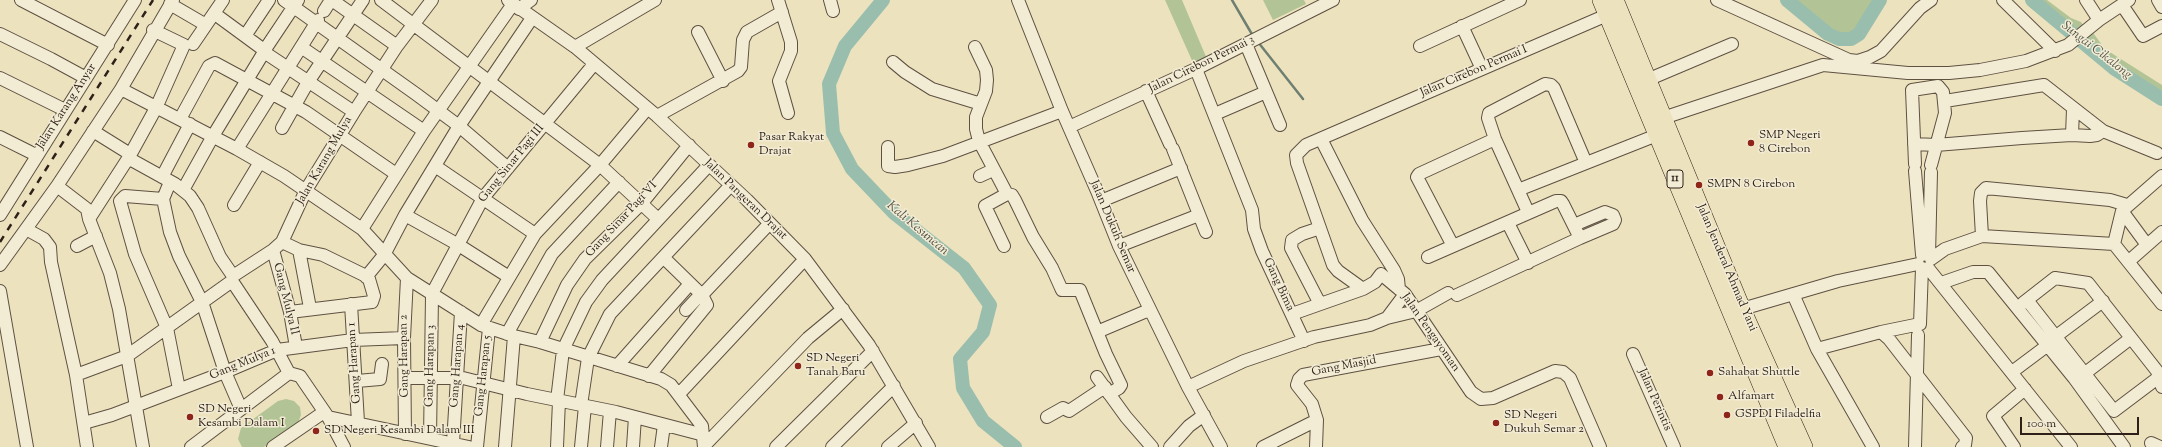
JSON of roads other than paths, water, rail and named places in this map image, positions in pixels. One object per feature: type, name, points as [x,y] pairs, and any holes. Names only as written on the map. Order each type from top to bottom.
[{"type":"highway","name":"Jalan Jenderal Ahmad Yani","points":[[1607,5],[1647,80],[1742,309],[1804,447]]},
{"type":"highway","name":"Jalan Jenderal Ahmad Yani","points":[[1607,5],[1657,135],[1787,447]]},
{"type":"street","points":[[21,0],[108,45]]},
{"type":"street","name":"Jalan Karang Anyar","points":[[0,215],[4,199],[36,155],[63,109],[108,45],[135,0]]},
{"type":"street","points":[[193,44],[223,0]]},
{"type":"street","points":[[245,36],[268,0]]},
{"type":"street","points":[[237,149],[287,68],[332,0],[397,46]]},
{"type":"street","points":[[282,128],[308,82],[363,0]]},
{"type":"street","points":[[381,0],[600,165],[658,219]]},
{"type":"street","name":"Jalan Karang Mulya","points":[[278,246],[306,190],[340,134],[397,46],[432,0]]},
{"type":"street","points":[[362,229],[424,131],[468,66],[514,4],[532,0]]},
{"type":"street","points":[[778,0],[791,47],[780,76],[779,86],[788,113]]},
{"type":"street","name":"Jalan Dukuh Semar","points":[[1018,0],[1062,111],[1119,246],[1188,387],[1221,447]]},
{"type":"street","name":"Jalan Cirebon Permai 3","points":[[1069,126],[1196,69],[1334,0]]},
{"type":"street","points":[[1420,46],[1520,0]]},
{"type":"street","points":[[1717,0],[1849,60],[1858,61],[1881,51],[1920,8],[1931,0]]},
{"type":"street","points":[[2003,0],[2054,51]]},
{"type":"street","points":[[2086,0],[2099,20]]},
{"type":"street","points":[[2158,0],[2162,7]]},
{"type":"street","points":[[0,265],[57,186],[122,89],[153,30],[171,2],[206,25]]},
{"type":"street","points":[[183,190],[292,2],[319,18],[337,37],[458,126],[508,168]]},
{"type":"street","points":[[575,47],[647,2]]},
{"type":"street","points":[[1663,118],[1823,65],[1908,73],[1949,73],[1980,70],[2026,61],[2068,45],[2099,20],[2125,2],[2143,36],[2162,26]]},
{"type":"street","name":"Jalan Pangeran Drajat","points":[[514,4],[575,47],[657,116],[731,185],[805,259],[873,351],[929,447]]},
{"type":"street","name":"Jalan Cirebon Permai I","points":[[1320,228],[1297,164],[1296,155],[1306,145],[1482,69],[1607,5]]},
{"type":"street","points":[[657,116],[723,81],[738,71],[741,66],[742,40],[747,32],[782,12]]},
{"type":"street","points":[[214,14],[245,36],[264,52],[354,112]]},
{"type":"street","points":[[366,277],[384,255],[405,215],[458,126],[532,18]]},
{"type":"street","points":[[1462,26],[1482,69]]},
{"type":"street","points":[[89,219],[129,156],[156,108],[184,45],[153,30]]},
{"type":"street","points":[[698,32],[723,81]]},
{"type":"street","points":[[0,34],[51,58],[86,78]]},
{"type":"street","points":[[1253,41],[1266,92],[1280,125]]},
{"type":"street","points":[[1647,80],[1732,44]]},
{"type":"street","points":[[301,47],[368,91],[424,131]]},
{"type":"street","points":[[975,47],[986,70],[987,80],[986,91],[975,123],[979,141],[1007,194],[1012,195],[1016,200],[1033,237],[1052,268],[1062,290],[1080,290],[1121,385],[1119,388],[1107,391],[1071,411],[1068,412],[1063,408],[1048,417]]},
{"type":"street","points":[[893,62],[905,72],[932,89],[981,104]]},
{"type":"street","points":[[241,409],[225,372],[202,302],[176,250],[170,232],[163,199],[166,180],[185,121],[211,64],[218,64],[271,94],[295,105],[340,134],[396,174]]},
{"type":"street","name":"Gang Sinar Pagi III","points":[[432,295],[457,244],[483,198],[546,124],[594,64]]},
{"type":"street","name":"Gang Bima","points":[[1196,69],[1252,210],[1254,229],[1262,251],[1304,341]]},
{"type":"street","points":[[0,78],[63,109]]},
{"type":"street","points":[[1528,212],[1495,139],[1488,118],[1488,113],[1545,84],[1551,85],[1554,88],[1586,163]]},
{"type":"street","points":[[1945,101],[2044,85],[2102,131],[2157,153]]},
{"type":"street","points":[[1817,349],[1881,332],[1920,324],[1925,262],[1925,212],[1931,168],[1945,113],[1943,92],[1938,86],[1915,88],[1912,90],[1915,167],[1925,212]]},
{"type":"street","points":[[122,89],[237,149],[306,190],[362,229],[406,278],[485,327],[661,379],[671,385],[698,419],[704,443]]},
{"type":"street","points":[[1146,91],[1172,146],[1206,232]]},
{"type":"street","points":[[1215,114],[1266,92]]},
{"type":"street","points":[[485,327],[509,278],[535,234],[600,165],[647,108]]},
{"type":"street","points":[[2072,135],[2073,109]]},
{"type":"street","points":[[888,147],[888,166],[895,167],[943,156],[979,141],[1062,111]]},
{"type":"street","points":[[93,131],[183,190],[198,208],[220,257],[289,372],[300,376],[326,415],[344,447]]},
{"type":"street","points":[[1914,144],[1936,145],[2072,135],[2097,135],[2102,131]]},
{"type":"street","points":[[1518,190],[1657,135]]},
{"type":"street","points":[[0,137],[36,155]]},
{"type":"street","points":[[1321,139],[1362,220],[1398,280],[1402,292],[1387,318]]},
{"type":"street","points":[[1453,246],[1418,177],[1419,174],[1495,139]]},
{"type":"street","name":"Gang Sinar Pagi VI","points":[[540,342],[567,285],[585,259],[642,203],[689,145]]},
{"type":"street","points":[[234,205],[260,162]]},
{"type":"street","points":[[557,447],[558,400],[562,350],[586,302],[602,280],[709,165]]},
{"type":"street","points":[[435,166],[535,234]]},
{"type":"street","points":[[1101,201],[1181,168]]},
{"type":"street","points":[[980,176],[993,170]]},
{"type":"street","points":[[2114,244],[2125,208],[2162,176]]},
{"type":"street","points":[[505,447],[511,335],[552,254],[619,182]]},
{"type":"street","points":[[581,447],[583,405],[588,358],[610,314],[731,185]]},
{"type":"street","points":[[57,186],[86,208],[115,289],[143,447]]},
{"type":"street","points":[[1982,236],[1980,201],[1981,192],[1986,188],[2110,200],[2125,208],[2146,245]]},
{"type":"street","points":[[1004,246],[984,206],[1007,194]]},
{"type":"street","points":[[163,199],[125,196],[121,198],[120,201],[135,254],[167,328],[179,389]]},
{"type":"street","points":[[1428,257],[1556,201],[1561,201],[1580,238]]},
{"type":"street","points":[[1188,387],[1244,361],[1304,341],[1416,311],[1613,224],[1615,220],[1613,215],[1604,212],[1574,225]]},
{"type":"street","points":[[405,215],[457,244],[509,278]]},
{"type":"street","points":[[1119,246],[1199,215]]},
{"type":"street","points":[[686,310],[770,223]]},
{"type":"street","points":[[1508,223],[1528,262]]},
{"type":"street","points":[[1320,304],[1291,248],[1292,240],[1302,234],[1320,228],[1333,265],[1338,271],[1363,289]]},
{"type":"street","points":[[26,229],[44,239],[50,247],[51,262],[76,375],[87,447]]},
{"type":"street","points":[[2129,261],[2162,232]]},
{"type":"street","points":[[76,246],[96,236]]},
{"type":"street","points":[[1742,309],[1838,281],[1925,262],[1945,249],[1982,236],[2114,244],[2160,296]]},
{"type":"street","points":[[76,375],[128,356],[202,302],[232,278],[278,246],[323,255],[366,277],[370,282],[374,301],[310,308],[290,312]]},
{"type":"street","name":"Gang Mulya II","points":[[278,246],[296,347]]},
{"type":"street","points":[[299,250],[310,308]]},
{"type":"street","points":[[649,376],[707,307],[707,302],[701,294],[690,285],[664,258]]},
{"type":"street","points":[[679,394],[805,259]]},
{"type":"street","points":[[1292,314],[1363,289],[1375,282],[1381,274],[1387,261]]},
{"type":"street","points":[[1925,262],[2071,447]]},
{"type":"street","points":[[1944,282],[1973,272],[1988,272],[2052,341],[2084,374],[2114,411],[2160,382],[2157,371],[2088,283],[2057,278],[2025,301],[2052,341],[2124,447]]},
{"type":"street","name":"Jalan Pengayoman","points":[[1381,274],[1402,292],[1471,392],[1481,399],[1493,398],[1555,372],[1563,372],[1570,378],[1600,447]]},
{"type":"street","name":"Gang Harapan 2","points":[[406,278],[404,338],[405,378],[412,439]]},
{"type":"street","points":[[617,366],[690,285]]},
{"type":"street","points":[[0,291],[27,447]]},
{"type":"street","points":[[1793,294],[1817,349],[1872,447]]},
{"type":"street","name":"Gang Harapan 3","points":[[430,438],[432,295]]},
{"type":"street","points":[[2012,372],[2103,301]]},
{"type":"street","name":"Gang Harapan 1","points":[[351,304],[357,381],[358,422]]},
{"type":"street","points":[[704,443],[808,338],[843,309]]},
{"type":"street","points":[[1097,332],[1149,310]]},
{"type":"street","name":"Gang Harapan 4","points":[[448,444],[457,378],[461,312]]},
{"type":"street","name":"Gang Harapan 5","points":[[477,447],[483,384],[485,327]]},
{"type":"street","points":[[1881,332],[1889,339],[1917,378],[1966,438],[1965,445],[1962,447]]},
{"type":"street","points":[[1914,447],[1918,335]]},
{"type":"street","name":"Gang Mulya 1","points":[[84,423],[112,415],[225,372],[277,350],[353,340],[404,338]]},
{"type":"street","points":[[2084,374],[2131,338]]},
{"type":"street","name":"Gang Masjid","points":[[1316,447],[1317,420],[1312,404],[1297,386],[1302,375],[1441,350]]},
{"type":"street","points":[[776,447],[873,351]]},
{"type":"street","name":"Jalan Perintis","points":[[1633,354],[1674,447]]},
{"type":"street","points":[[357,381],[378,380],[382,364]]},
{"type":"street","points":[[191,447],[289,372]]},
{"type":"street","points":[[1097,377],[1152,447]]},
{"type":"street","points":[[405,378],[457,378],[583,405],[664,425],[704,443]]},
{"type":"street","points":[[836,445],[894,386]]},
{"type":"street","points":[[2014,447],[1993,416],[2025,389]]},
{"type":"street","points":[[607,447],[610,411]]},
{"type":"street","points":[[273,447],[326,415],[358,422],[412,439],[430,438],[448,444],[469,447]]},
{"type":"street","points":[[1170,447],[1189,426],[1204,415]]},
{"type":"street","points":[[633,447],[635,417]]},
{"type":"street","points":[[1263,447],[1317,420]]},
{"type":"street","points":[[888,447],[916,423]]},
{"type":"street","points":[[661,447],[664,425]]},
{"type":"waterway","name":"Kali Kesunean","points":[[883,0],[845,46],[829,84],[833,133],[852,169],[894,213],[964,268],[990,305],[983,332],[960,359],[963,388],[983,421],[1015,447]]},
{"type":"waterway","points":[[1232,0],[1253,36]]},
{"type":"waterway","name":"Sungai Cikalong","points":[[1787,0],[1828,34],[1839,39],[1851,39],[1859,34],[1880,0]]},
{"type":"waterway","name":"Sungai Cikalong","points":[[2032,0],[2115,69],[2162,99]]},
{"type":"waterway","points":[[1258,42],[1303,99]]},
{"type":"railway","points":[[0,242],[153,0]]},
{"type":"place","name":"SMP Negeri 8 Cirebon","points":[[1751,143]]},
{"type":"place","name":"Pasar Rakyat Drajat","points":[[751,145]]},
{"type":"place","name":"SMPN 8 Cirebon","points":[[1699,185]]},
{"type":"place","name":"SD Negeri Tanah Baru","points":[[798,366]]},
{"type":"place","name":"Sahabat Shuttle","points":[[1710,373]]},
{"type":"place","name":"Alfamart","points":[[1720,397]]},
{"type":"place","name":"GSPDI Filadelfia","points":[[1727,415]]},
{"type":"place","name":"SD Negeri Kesambi Dalam I","points":[[190,417]]},
{"type":"place","name":"SD Negeri Dukuh Semar 2","points":[[1496,423]]},
{"type":"place","name":"SD Negeri Kesambi Dalam III","points":[[316,431]]}]
